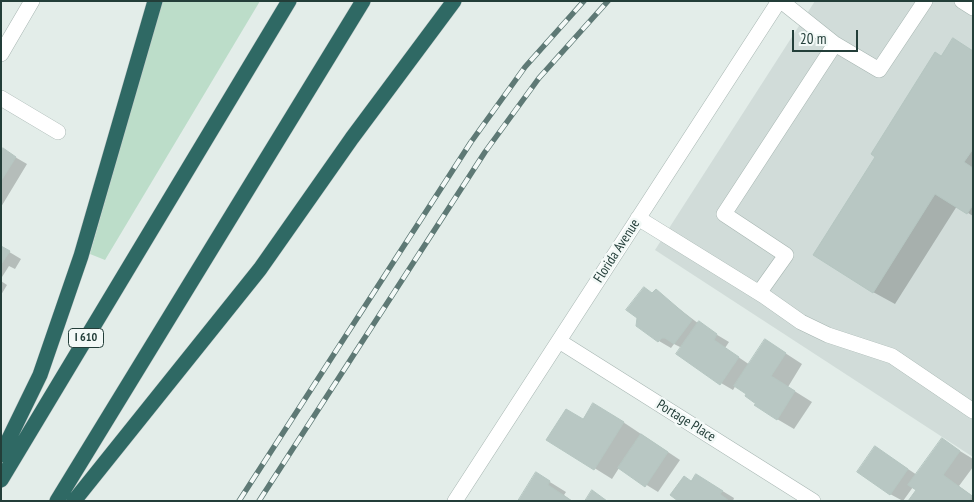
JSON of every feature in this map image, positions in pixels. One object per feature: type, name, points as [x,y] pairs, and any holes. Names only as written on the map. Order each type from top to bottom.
[{"type":"highway","points":[[1,456],[40,375],[81,256],[155,1]]},
{"type":"highway","name":"I 610","points":[[1,480],[170,196],[289,1]]},
{"type":"highway","points":[[57,501],[363,1]]},
{"type":"highway","points":[[74,501],[260,269],[352,138],[454,1]]},
{"type":"street","points":[[1,54],[32,1]]},
{"type":"street","points":[[780,1],[835,44],[879,70],[926,1]]},
{"type":"street","name":"Florida Avenue","points":[[455,501],[780,1]]},
{"type":"street","points":[[962,1],[973,8]]},
{"type":"street","points":[[759,293],[786,256],[724,214],[835,44]]},
{"type":"street","points":[[1,98],[58,132]]},
{"type":"street","points":[[638,218],[759,293],[801,322],[828,335],[892,356],[973,411]]},
{"type":"street","name":"Portage Place","points":[[559,341],[813,501]]},
{"type":"shaded area","points":[[815,1],[973,1],[973,457],[655,250]]},
{"type":"green space","points":[[162,1],[260,1],[105,260],[90,254]]},
{"type":"building","points":[[953,38],[973,51],[973,149],[964,162],[973,168],[973,205],[967,214],[935,194],[873,293],[813,255],[875,157],[871,154],[935,52],[941,56]]},
{"type":"building","points":[[3,148],[16,157],[1,181],[1,151]]},
{"type":"building","points":[[1,246],[10,251],[2,263],[1,263]]},
{"type":"building","points":[[644,287],[652,293],[656,289],[692,320],[674,344],[665,338],[658,342],[636,326],[637,318],[626,310]]},
{"type":"building","points":[[699,321],[717,334],[714,340],[739,357],[720,385],[676,354]]},
{"type":"building","points":[[765,339],[786,353],[771,376],[795,391],[777,420],[754,405],[756,404],[745,396],[746,394],[734,386]]},
{"type":"building","points":[[593,403],[624,422],[594,470],[546,440],[566,409],[583,419]]},
{"type":"building","points":[[641,434],[668,452],[645,487],[618,468]]},
{"type":"building","points":[[942,438],[960,451],[943,475],[972,496],[969,501],[908,501],[916,490],[908,485]]},
{"type":"building","points":[[875,446],[908,469],[890,495],[857,472]]},
{"type":"building","points":[[536,472],[550,481],[548,485],[572,501],[518,501]]},
{"type":"building","points":[[696,474],[723,491],[720,494],[729,501],[678,501],[670,495],[684,476],[691,481]]},
{"type":"building","points":[[592,490],[607,501],[585,501]]},
{"type":"railway","points":[[239,501],[471,142],[525,67],[584,1]]},
{"type":"railway","points":[[259,501],[485,152],[539,78],[608,1]]}]
